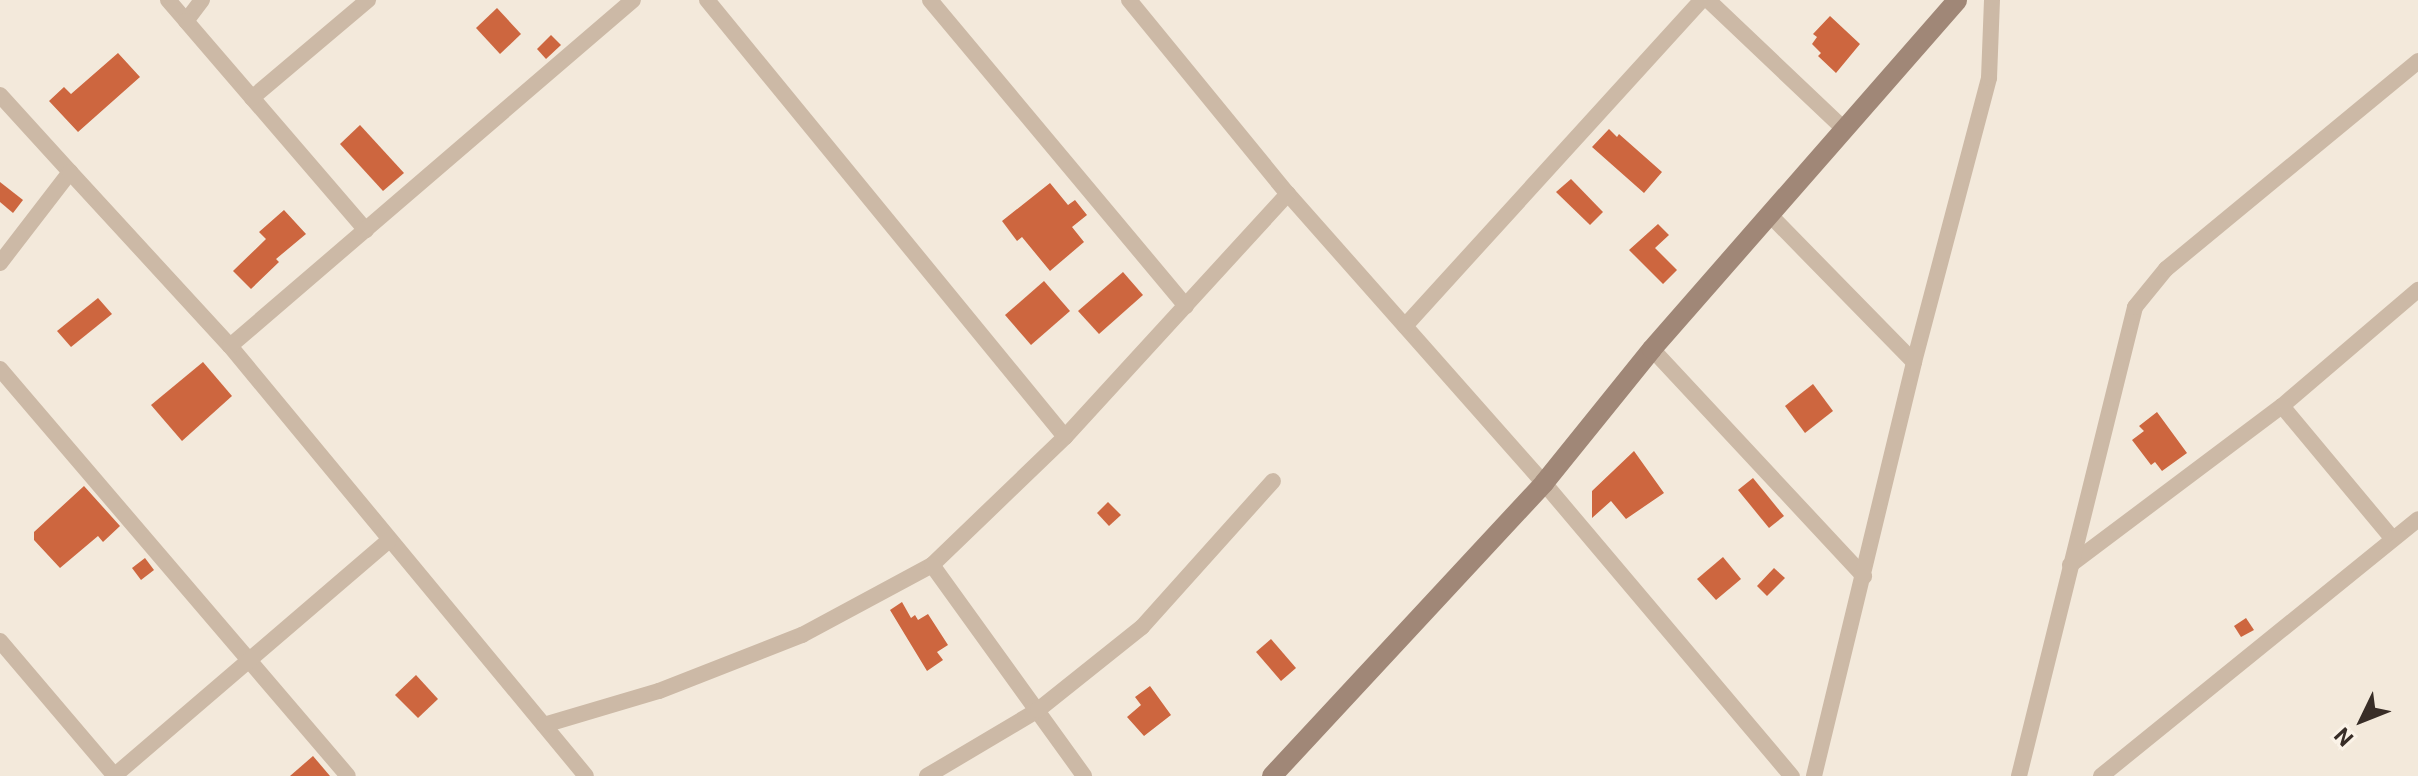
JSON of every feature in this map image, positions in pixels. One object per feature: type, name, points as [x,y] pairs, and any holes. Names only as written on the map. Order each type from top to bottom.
[{"type":"street","points":[[168,0],[366,230]]},
{"type":"street","points":[[186,21],[202,0]]},
{"type":"street","points":[[252,98],[368,0]]},
{"type":"street","points":[[230,346],[633,0]]},
{"type":"street","points":[[707,0],[1065,437]]},
{"type":"street","points":[[930,0],[1186,306]]},
{"type":"street","points":[[1129,0],[1288,194],[1544,483],[1792,776]]},
{"type":"street","points":[[1405,326],[1705,0],[1843,128]]},
{"type":"street","points":[[1272,776],[1544,483],[1652,349],[1957,0]]},
{"type":"street","points":[[1814,776],[1914,362],[1989,78],[1992,0]]},
{"type":"street","points":[[2019,776],[2135,307],[2166,269],[2418,61]]},
{"type":"street","points":[[0,95],[230,346],[586,776]]},
{"type":"street","points":[[0,263],[70,172]]},
{"type":"street","points":[[544,725],[659,691],[802,635],[932,565],[1065,437],[1288,194]]},
{"type":"street","points":[[1769,214],[1914,362]]},
{"type":"street","points":[[2070,565],[2282,406],[2418,290]]},
{"type":"street","points":[[1652,349],[1864,576]]},
{"type":"street","points":[[0,369],[348,776]]},
{"type":"street","points":[[2282,406],[2392,538]]},
{"type":"street","points":[[927,776],[1038,710],[1142,627],[1273,481]]},
{"type":"street","points":[[2101,776],[2418,519]]},
{"type":"street","points":[[0,641],[115,776],[389,540]]},
{"type":"street","points":[[932,565],[1084,776]]},
{"type":"building","points":[[497,8],[521,34],[500,54],[476,28]]},
{"type":"building","points":[[1830,16],[1860,44],[1836,73],[1818,56],[1821,53],[1812,44],[1817,37],[1813,34]]},
{"type":"building","points":[[551,35],[561,45],[546,59],[537,49]]},
{"type":"building","points":[[118,53],[140,77],[78,132],[49,101],[64,87],[71,94]]},
{"type":"building","points":[[360,125],[404,173],[383,191],[340,144]]},
{"type":"building","points":[[1609,129],[1617,137],[1619,134],[1662,172],[1644,193],[1592,147]]},
{"type":"building","points":[[1571,179],[1603,212],[1590,225],[1556,192]]},
{"type":"building","points":[[0,182],[23,200],[13,213],[0,202]]},
{"type":"building","points":[[1050,183],[1068,205],[1075,200],[1087,215],[1072,227],[1084,242],[1050,271],[1022,237],[1017,241],[1002,221]]},
{"type":"building","points":[[284,210],[306,234],[276,259],[279,262],[251,289],[233,271],[266,239],[259,232]]},
{"type":"building","points":[[1658,224],[1669,235],[1655,248],[1677,270],[1663,284],[1629,250]]},
{"type":"building","points":[[1123,272],[1143,295],[1099,334],[1078,311]]},
{"type":"building","points":[[1044,281],[1070,311],[1031,345],[1005,315]]},
{"type":"building","points":[[98,298],[112,314],[71,347],[57,331]]},
{"type":"building","points":[[203,362],[232,396],[182,441],[151,405]]},
{"type":"building","points":[[1813,384],[1833,411],[1805,433],[1785,406]]},
{"type":"building","points":[[2157,412],[2187,453],[2162,471],[2155,462],[2151,465],[2132,440],[2144,431],[2139,426]]},
{"type":"building","points":[[1634,451],[1664,493],[1626,519],[1611,501],[1592,518],[1592,491]]},
{"type":"building","points":[[1753,478],[1784,516],[1769,528],[1738,490]]},
{"type":"building","points":[[84,486],[120,526],[103,542],[98,536],[60,568],[34,540],[34,532]]},
{"type":"building","points":[[1108,502],[1121,515],[1109,526],[1097,513]]},
{"type":"building","points":[[1723,557],[1741,579],[1716,600],[1697,579]]},
{"type":"building","points":[[145,558],[154,570],[141,580],[132,568]]},
{"type":"building","points":[[1774,568],[1785,578],[1767,596],[1757,586]]},
{"type":"building","points":[[902,602],[911,618],[915,615],[918,620],[928,614],[948,645],[937,652],[943,660],[927,671],[890,610]]},
{"type":"building","points":[[2246,618],[2254,630],[2241,637],[2234,626]]},
{"type":"building","points":[[1271,639],[1296,668],[1281,681],[1256,652]]},
{"type":"building","points":[[416,675],[438,699],[418,718],[395,695]]},
{"type":"building","points":[[1150,686],[1171,715],[1144,736],[1127,717],[1141,705],[1135,697]]},
{"type":"building","points":[[313,756],[330,776],[290,776]]}]
